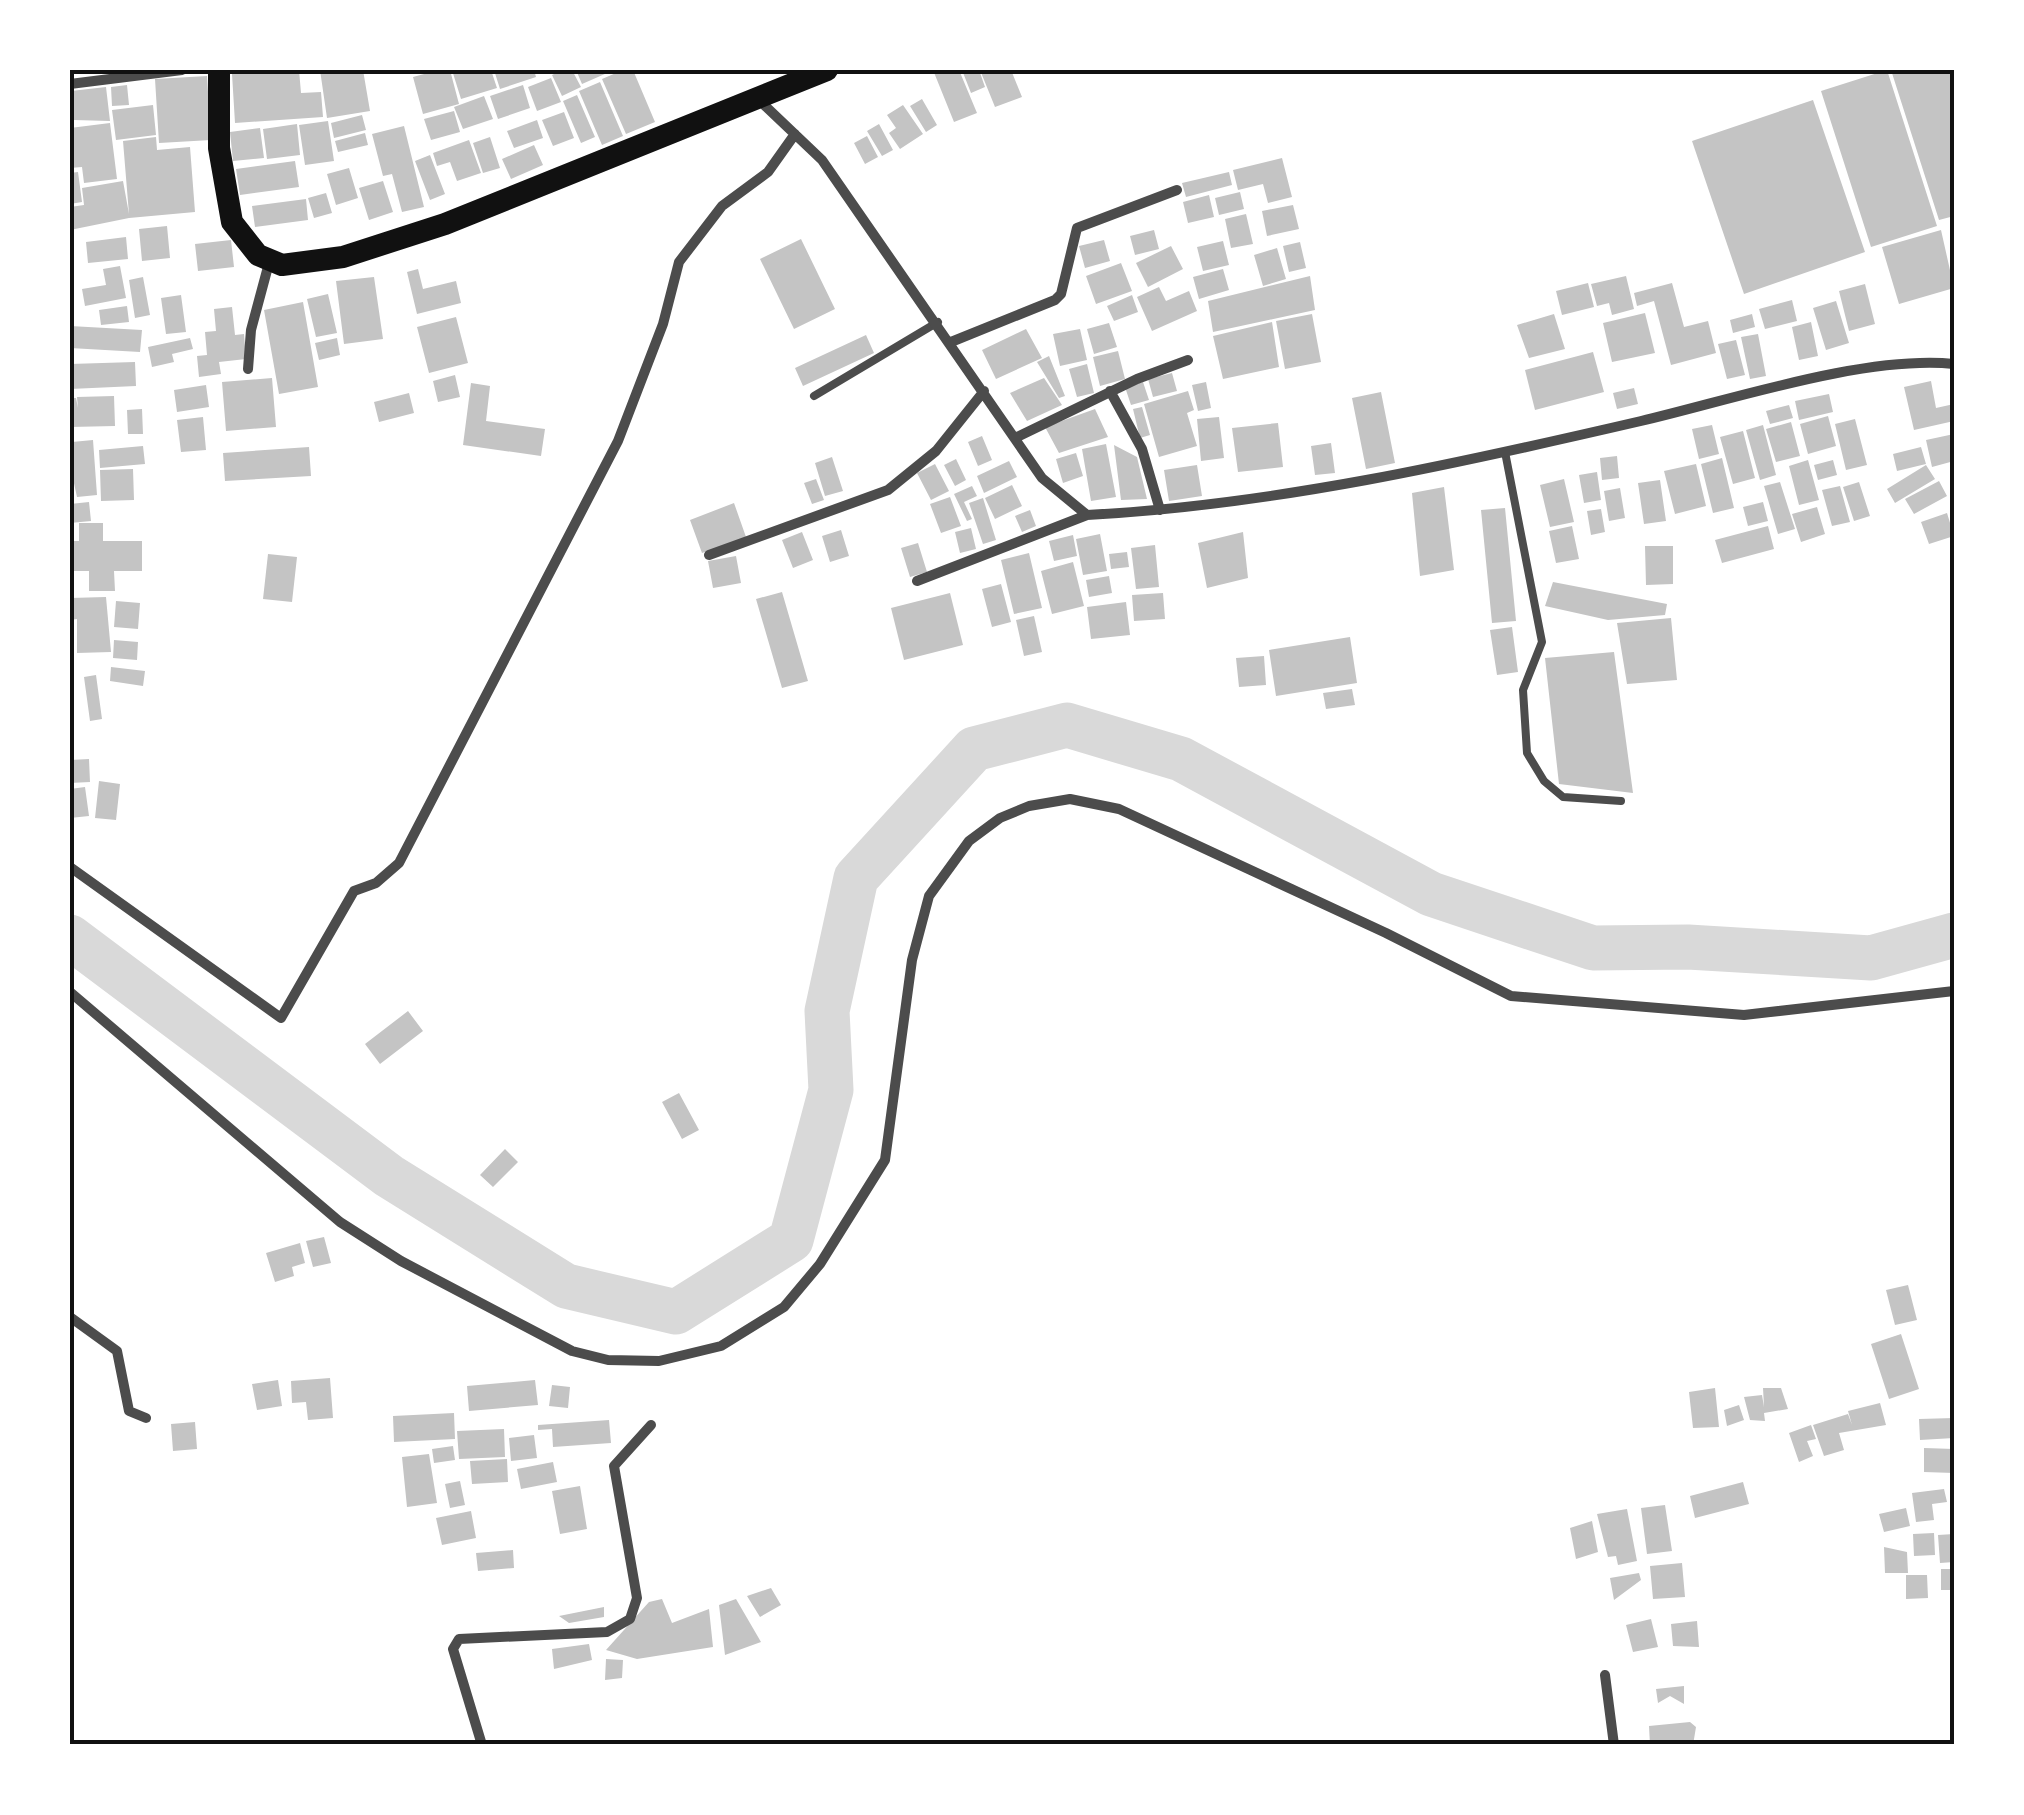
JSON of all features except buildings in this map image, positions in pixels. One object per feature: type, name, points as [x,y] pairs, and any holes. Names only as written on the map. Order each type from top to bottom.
[{"type":"main road","points":[[219,70],[219,148],[232,222],[246,245],[269,263],[343,258],[428,230],[827,70]]},
{"type":"street","points":[[70,84],[182,70]]},
{"type":"street","points":[[758,99],[822,160],[938,322],[1042,478],[1087,516]]},
{"type":"street","points":[[70,867],[281,1018],[354,891],[376,883],[399,863],[618,441],[664,324],[680,262],[722,206],[768,172],[795,134]]},
{"type":"street","points":[[951,342],[1048,307],[1061,294],[1077,228],[1177,190]]},
{"type":"street","points":[[248,369],[251,330],[269,263]]},
{"type":"street","points":[[1015,438],[1110,391],[1188,360]]},
{"type":"street","points":[[917,581],[1087,516],[1201,507],[1505,452],[1880,365],[1954,364]]},
{"type":"street","points":[[709,555],[888,490],[936,451],[984,391]]},
{"type":"street","points":[[1110,391],[1147,460],[1160,510]]},
{"type":"street","points":[[70,992],[340,1222],[401,1261],[572,1351],[608,1360],[660,1361],[720,1346],[784,1307],[820,1264],[885,1160],[912,960],[929,896],[969,841],[1000,818],[1029,806],[1070,799],[1119,810],[1386,933],[1510,996],[1744,1016],[1954,990]]},
{"type":"street","points":[[70,1317],[116,1351],[129,1410],[146,1418]]},
{"type":"street","points":[[482,1745],[454,1649],[460,1639],[607,1632],[630,1619],[637,1598],[614,1466],[651,1426]]},
{"type":"street","points":[[1605,1675],[1614,1745]]},
{"type":"lane","points":[[814,396],[938,322]]},
{"type":"lane","points":[[1505,452],[1542,642],[1523,690],[1527,752],[1544,781],[1563,797],[1583,802],[1621,801]]},
{"type":"waterway","points":[[70,937],[389,1176],[566,1286],[676,1312],[791,1240],[831,1090],[827,1011],[856,878],[974,749],[1067,725],[1181,759],[1431,894],[1593,948],[1688,947],[1871,958],[1954,935]]}]
